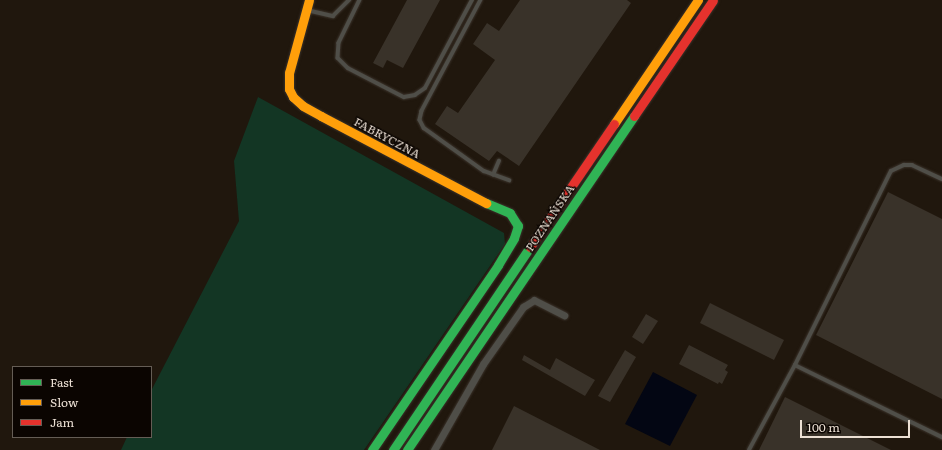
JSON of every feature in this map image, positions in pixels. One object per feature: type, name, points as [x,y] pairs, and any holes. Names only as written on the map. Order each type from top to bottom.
[{"type":"main road","name":"FABRYCZNA","points":[[309,0],[289,73],[289,89],[293,97],[303,106],[347,131],[481,201],[510,214],[515,220],[518,229],[498,265],[372,450]]},
{"type":"main road","name":"POZNAŃSKA","points":[[393,450],[698,0]]},
{"type":"main road","name":"POZNAŃSKA","points":[[407,450],[713,0]]},
{"type":"street","points":[[434,450],[483,364],[523,307],[534,300],[564,315]]},
{"type":"lane","points":[[306,10],[333,16],[349,0]]},
{"type":"lane","points":[[359,0],[340,38],[337,48],[338,58],[348,68],[404,98],[416,95],[424,88],[472,0]]},
{"type":"lane","points":[[481,0],[422,111],[420,120],[424,128],[484,171],[509,180]]},
{"type":"lane","points":[[493,175],[499,161]]},
{"type":"lane","points":[[749,450],[795,365],[891,171],[904,165],[912,165],[942,179]]},
{"type":"lane","points":[[795,365],[942,437]]},
{"type":"green space","points":[[258,97],[504,233],[505,244],[364,450],[121,450],[127,438],[152,438],[152,389],[239,221],[234,161]]},
{"type":"shaded area","points":[[653,372],[697,395],[670,446],[625,424]]},
{"type":"building","points":[[407,0],[440,0],[403,68],[387,60],[383,68],[373,63]]},
{"type":"building","points":[[520,0],[627,0],[631,3],[519,166],[497,151],[489,161],[435,124],[447,106],[458,113],[495,60],[473,44],[487,23],[499,31]]},
{"type":"building","points":[[888,192],[942,219],[942,399],[816,335]]},
{"type":"building","points":[[710,303],[784,340],[774,360],[700,323]]},
{"type":"building","points":[[646,314],[658,321],[643,344],[632,337]]},
{"type":"building","points":[[689,345],[728,365],[725,370],[728,372],[722,384],[719,382],[718,384],[679,364]]},
{"type":"building","points":[[625,350],[636,357],[610,402],[598,396]]},
{"type":"building","points":[[524,355],[550,370],[556,358],[595,380],[585,396],[522,360]]},
{"type":"building","points":[[785,397],[891,450],[759,450]]},
{"type":"building","points":[[514,406],[600,450],[492,450]]},
{"type":"traffic: fast","points":[[407,450],[634,116]]},
{"type":"traffic: fast","points":[[372,450],[498,265],[514,238],[518,226],[510,213],[486,203]]},
{"type":"traffic: fast","points":[[393,450],[530,247]]},
{"type":"traffic: slow","points":[[309,0],[289,73],[289,89],[293,97],[303,106],[321,116],[486,203]]},
{"type":"traffic: slow","points":[[614,124],[698,0]]},
{"type":"traffic: jam","points":[[634,116],[713,0]]},
{"type":"traffic: jam","points":[[530,247],[614,124]]}]
